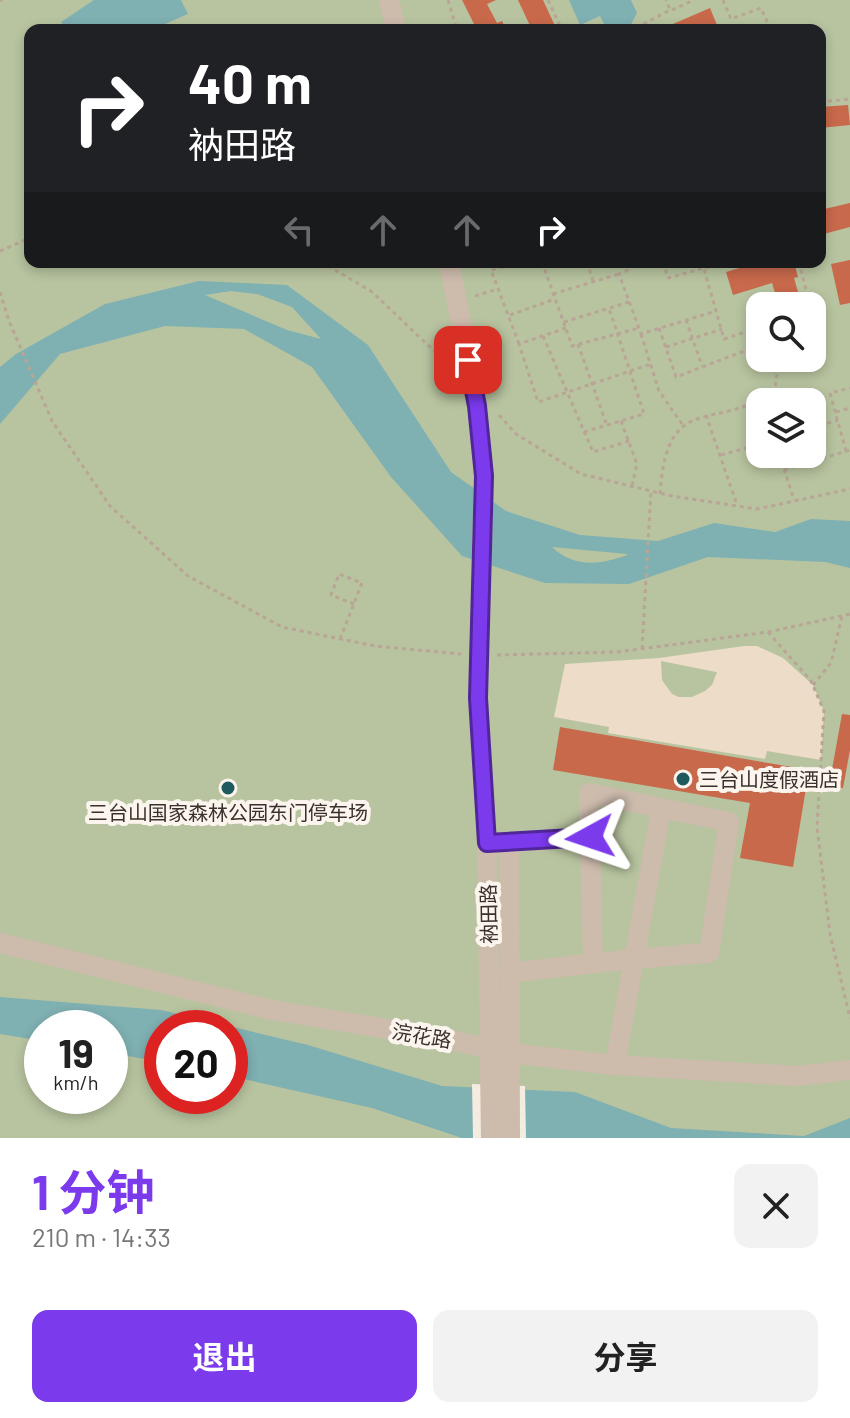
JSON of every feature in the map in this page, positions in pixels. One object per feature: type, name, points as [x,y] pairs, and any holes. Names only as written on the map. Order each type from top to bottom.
[{"type":"street","points":[[389,0],[395,24]]},
{"type":"street","name":"衲田路","points":[[450,268],[474,390],[484,476],[478,698],[500,1051],[500,1076],[491,1138]]},
{"type":"street","points":[[509,973],[635,957],[709,953],[729,822],[589,793],[593,962]]},
{"type":"street","points":[[615,1065],[661,809]]},
{"type":"street","points":[[487,843],[590,837]]},
{"type":"street","name":"衲田路","points":[[500,1051],[509,973],[509,844]]},
{"type":"street","name":"浣花路","points":[[0,943],[272,1010],[442,1038],[500,1051],[615,1065],[797,1076],[850,1070]]},
{"type":"street","name":"衲田路","points":[[500,1076],[510,1138]]},
{"type":"path","points":[[448,0],[455,24]]},
{"type":"path","points":[[548,0],[559,24]]},
{"type":"path","points":[[666,0],[670,10]]},
{"type":"path","points":[[644,24],[694,0]]},
{"type":"path","points":[[723,0],[731,19],[761,8],[768,24]]},
{"type":"path","points":[[826,101],[850,99]]},
{"type":"path","points":[[0,251],[24,241]]},
{"type":"path","points":[[331,268],[371,291],[516,434],[581,474],[660,494],[757,509],[850,489]]},
{"type":"path","points":[[499,268],[491,270],[538,402],[651,364]]},
{"type":"path","points":[[544,268],[572,346],[639,328]]},
{"type":"path","points":[[589,268],[594,282]]},
{"type":"path","points":[[508,315],[619,274],[628,268]]},
{"type":"path","points":[[665,268],[668,278],[703,268],[724,339],[746,332]]},
{"type":"path","points":[[800,268],[806,292]]},
{"type":"path","points":[[619,274],[659,391],[682,425]]},
{"type":"path","points":[[0,292],[9,321],[52,421],[110,506],[188,576],[282,627],[375,646],[480,656],[617,652],[768,632],[850,614]]},
{"type":"path","points":[[563,322],[629,302]]},
{"type":"path","points":[[584,432],[644,414],[609,308]]},
{"type":"path","points":[[641,334],[716,311]]},
{"type":"path","points":[[686,320],[702,367]]},
{"type":"path","points":[[519,344],[566,328]]},
{"type":"path","points":[[659,328],[676,377],[746,350]]},
{"type":"path","points":[[666,347],[722,329]]},
{"type":"path","points":[[543,336],[593,452],[629,441]]},
{"type":"path","points":[[578,344],[607,425]]},
{"type":"path","points":[[660,494],[662,465],[668,444],[682,425],[761,400],[775,388],[777,372]]},
{"type":"path","points":[[794,500],[784,470],[848,450],[830,393],[850,388]]},
{"type":"path","points":[[836,412],[850,408]]},
{"type":"path","points":[[706,415],[738,506]]},
{"type":"path","points":[[826,424],[838,420]]},
{"type":"path","points":[[621,421],[637,464],[632,487]]},
{"type":"path","points":[[720,456],[746,448]]},
{"type":"path","points":[[642,649],[651,491]]},
{"type":"path","points":[[340,639],[354,604],[362,583],[339,574],[331,595],[354,604]]},
{"type":"path","points":[[813,685],[831,663],[842,616]]},
{"type":"path","points":[[768,632],[813,685],[824,711],[817,827],[835,959],[850,1018]]},
{"type":"green space","points":[[0,0],[850,0],[850,1138],[0,1138]]},
{"type":"shaded area","points":[[757,646],[783,658],[813,685],[824,711],[821,760],[767,751],[765,759],[608,733],[609,727],[554,717],[565,664],[659,658]],"holes":[[[661,661],[717,672],[712,685],[705,691],[692,697],[679,697],[672,694],[662,680]]]},
{"type":"water","points":[[94,0],[181,0],[188,14],[165,24],[61,22]]},
{"type":"water","points":[[569,0],[631,0],[637,13],[631,24],[604,24],[600,16],[580,24]]},
{"type":"water","points":[[199,281],[287,285],[368,345],[451,472],[506,511],[580,535],[658,541],[714,523],[775,532],[811,519],[850,521],[850,568],[825,562],[708,557],[629,584],[545,583],[462,556],[391,477],[312,367],[244,329],[165,326],[60,354],[0,424],[0,367],[16,354],[105,304]],"holes":[[[231,291],[257,294],[292,307],[321,339],[287,330],[205,295]],[[552,547],[627,554],[627,555],[588,563],[569,559]]]},
{"type":"water","points":[[0,997],[161,1010],[144,1010],[144,1059],[128,1056],[128,1010],[24,1010],[24,1038],[0,1034]]},
{"type":"water","points":[[248,1031],[308,1045],[442,1086],[575,1092],[671,1128],[804,1136],[850,1118],[850,1138],[462,1138],[372,1108],[248,1080]]},
{"type":"pier","points":[[472,1084],[525,1086],[526,1138],[473,1138]]},
{"type":"building","points":[[462,0],[496,0],[487,4],[497,23],[502,21],[503,24],[474,24]]},
{"type":"building","points":[[518,0],[543,0],[554,24],[529,24]]},
{"type":"building","points":[[710,8],[717,24],[673,24]]},
{"type":"building","points":[[848,105],[850,125],[826,127],[826,107]]},
{"type":"building","points":[[850,203],[850,227],[826,233],[826,209]]},
{"type":"building","points":[[850,260],[850,303],[840,305],[831,264]]},
{"type":"building","points":[[740,268],[796,268],[798,277],[794,278],[798,292],[775,292],[772,283],[733,295],[726,272]]},
{"type":"building","points":[[842,714],[850,715],[850,750],[843,788],[829,786]]},
{"type":"building","points":[[560,727],[809,770],[793,867],[740,858],[750,803],[553,770]]},
{"type":"place","name":"三台山度假酒店","points":[[683,779]]},
{"type":"place","name":"三台山国家森林公园东门停车场","points":[[228,788]]},
{"type":"route","points":[[468,360],[477,406],[484,476],[478,698],[487,843],[590,837]]}]
